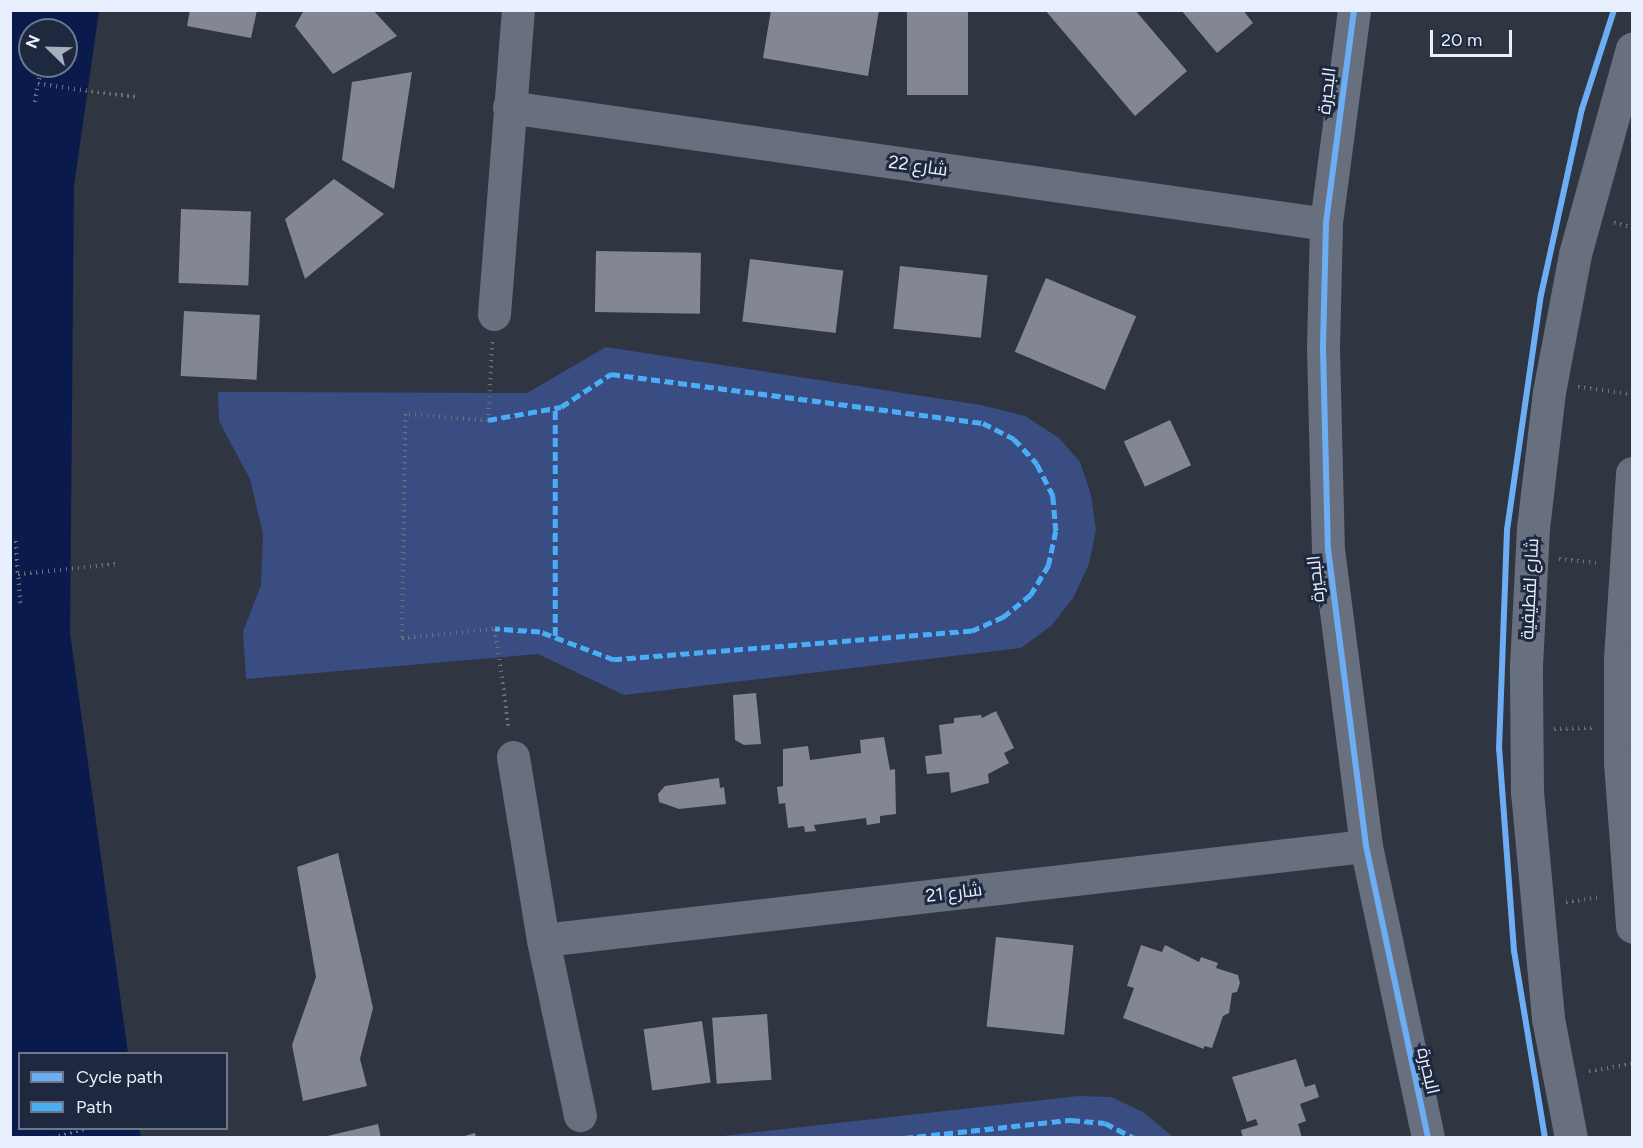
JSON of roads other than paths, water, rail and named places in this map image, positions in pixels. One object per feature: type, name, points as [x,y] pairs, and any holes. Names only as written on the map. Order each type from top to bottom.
[{"type":"street","points":[[494,314],[518,10]]},
{"type":"street","name":"البحيرة","points":[[1331,10],[1301,372],[1316,533],[1316,651],[1415,1130]]},
{"type":"street","name":"البحيرة","points":[[1315,223],[1354,10]]},
{"type":"street","name":"شارع لقطيفية","points":[[1571,1137],[1559,1076],[1535,906],[1526,729],[1532,556],[1551,384],[1589,195],[1632,49]]},
{"type":"street","name":"شارع 22","points":[[509,107],[1315,223]]},
{"type":"street","points":[[1632,473],[1624,566],[1620,728],[1632,927]]},
{"type":"street","points":[[513,757],[543,940],[580,1115]]},
{"type":"street","name":"شارع 21","points":[[543,940],[1355,847]]}]
